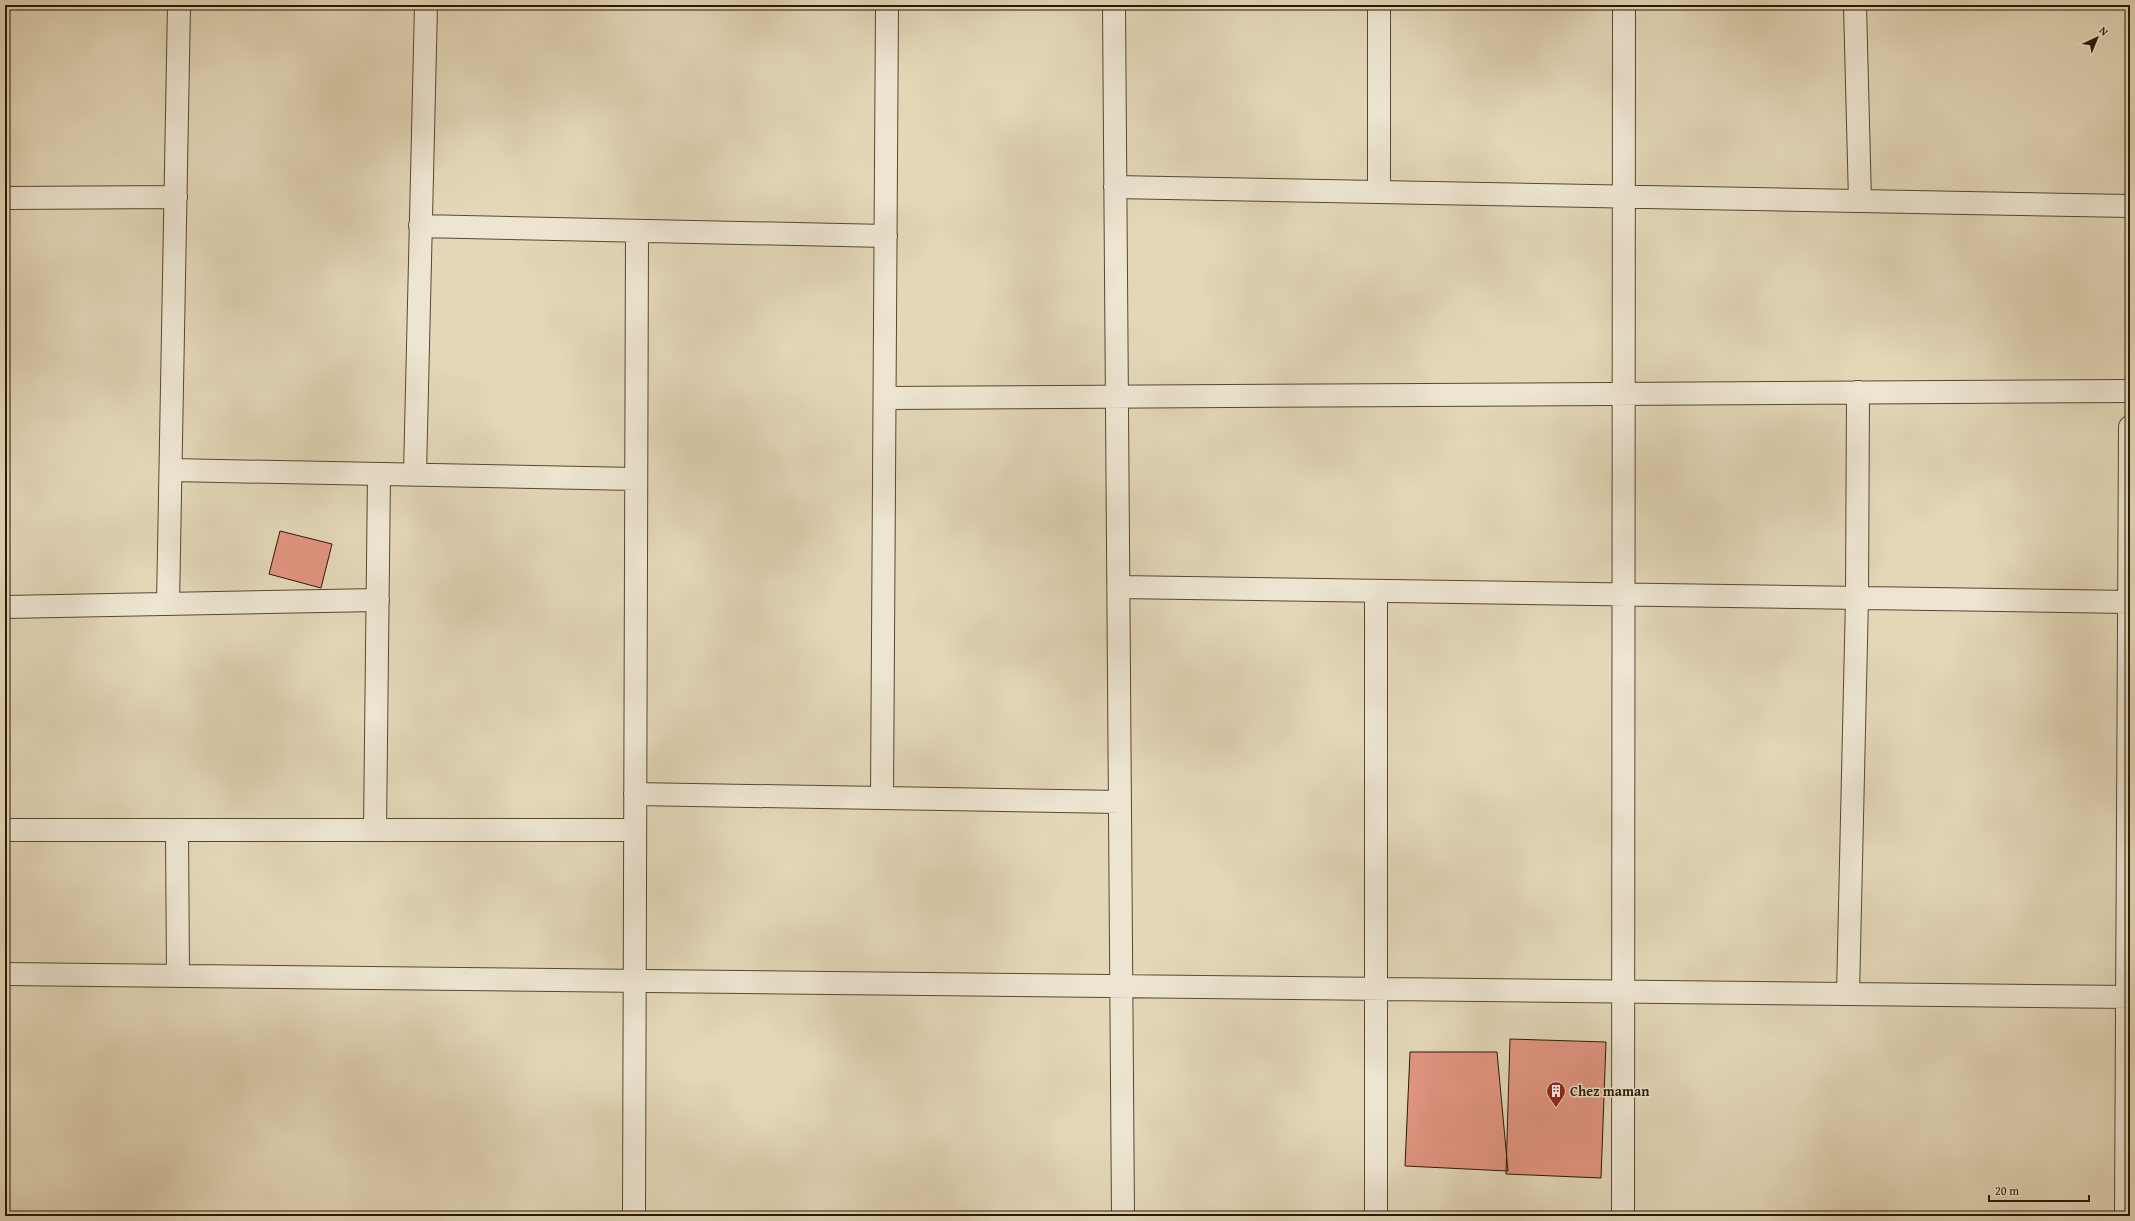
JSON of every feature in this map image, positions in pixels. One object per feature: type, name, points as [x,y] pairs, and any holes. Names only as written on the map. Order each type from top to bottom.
[{"type":"street","points":[[168,604],[179,5]]},
{"type":"street","points":[[415,474],[426,5]]},
{"type":"street","points":[[882,798],[887,5]]},
{"type":"street","points":[[1114,5],[1123,1216]]},
{"type":"street","points":[[1379,5],[1379,192]]},
{"type":"street","points":[[1623,1216],[1624,5]]},
{"type":"street","points":[[1855,5],[1860,201]]},
{"type":"street","points":[[1116,187],[2130,206]]},
{"type":"street","points":[[5,198],[176,197]]},
{"type":"street","points":[[420,226],[886,236]]},
{"type":"street","points":[[634,1216],[637,231]]},
{"type":"street","points":[[885,398],[2130,391]]},
{"type":"street","points":[[1848,994],[1857,598],[1858,392]]},
{"type":"street","points":[[2126,1216],[2129,997],[2130,428]]},
{"type":"street","points":[[171,470],[636,478]]},
{"type":"street","points":[[375,830],[379,474]]},
{"type":"street","points":[[1119,587],[2130,602]]},
{"type":"street","points":[[1376,591],[1376,1216]]},
{"type":"street","points":[[5,607],[378,600]]},
{"type":"street","points":[[635,794],[1120,802]]},
{"type":"street","points":[[5,830],[635,830]]},
{"type":"street","points":[[177,830],[178,976]]},
{"type":"street","points":[[5,974],[2129,997]]},
{"type":"building","points":[[280,531],[332,544],[321,588],[269,574]]},
{"type":"building","name":"Chez maman","points":[[1510,1039],[1606,1042],[1601,1178],[1506,1174]]},
{"type":"building","points":[[1410,1052],[1497,1052],[1508,1171],[1405,1166]]},
{"type":"place","name":"Chez maman","points":[[1556,1108]]}]
